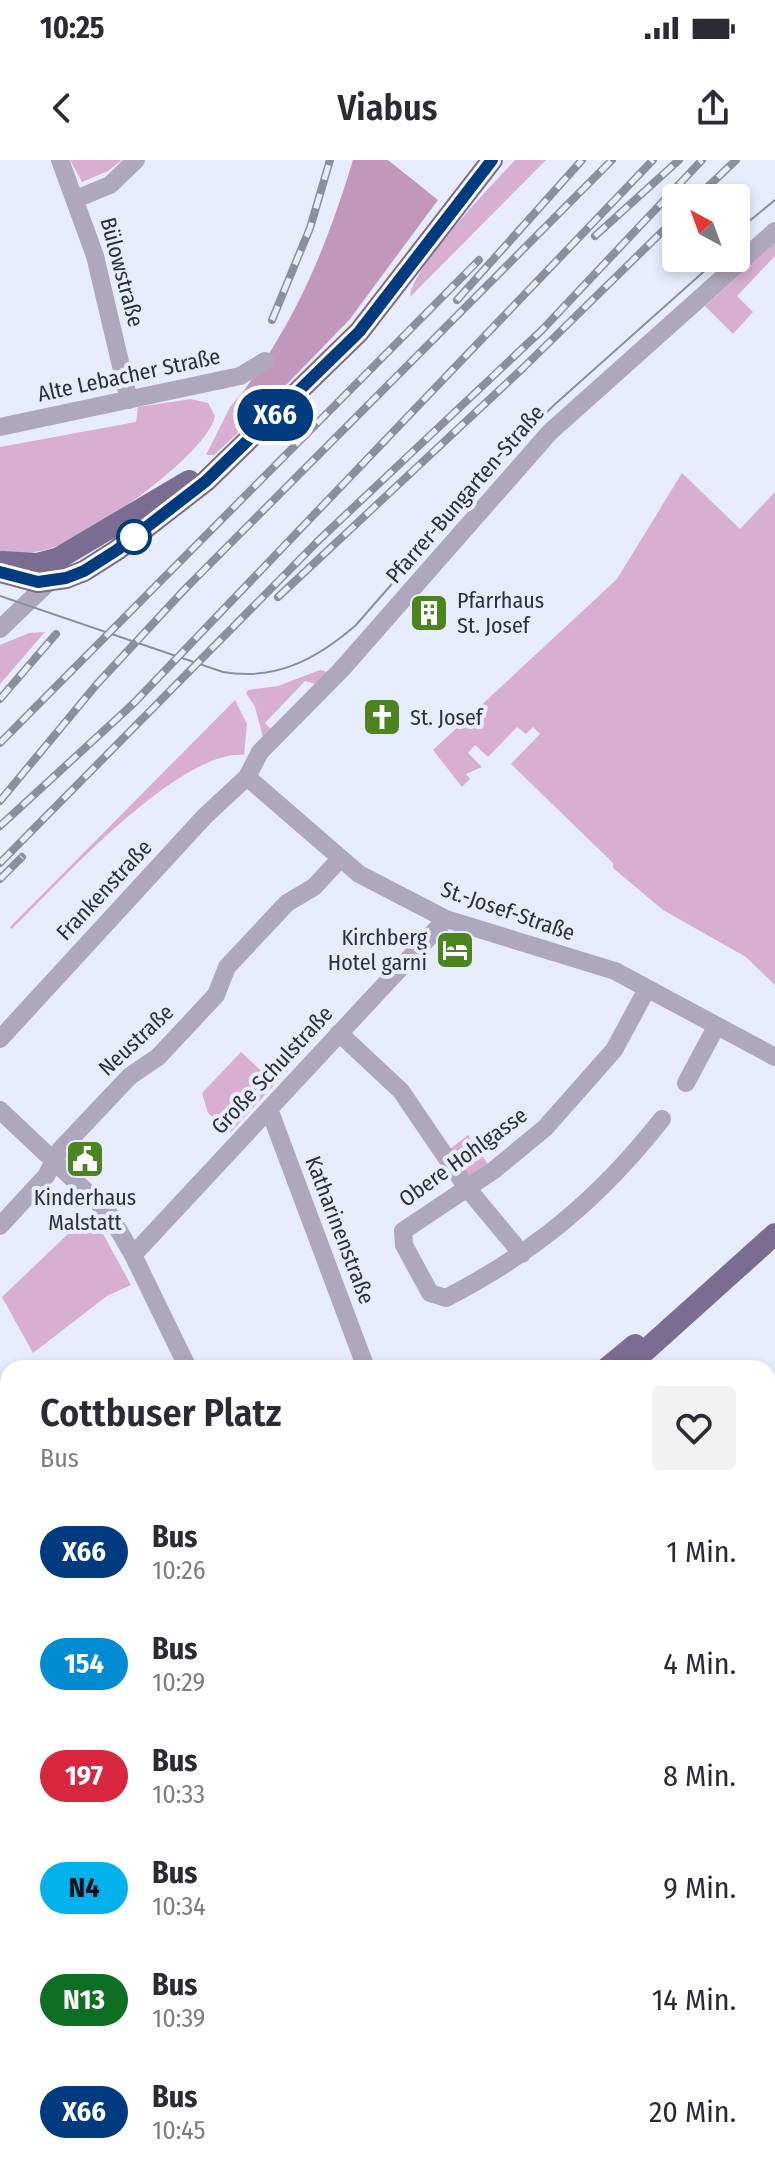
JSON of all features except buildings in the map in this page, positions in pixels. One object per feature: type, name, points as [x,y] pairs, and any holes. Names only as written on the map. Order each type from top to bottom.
[{"type":"main road","points":[[0,572],[49,582],[84,571],[117,550],[206,481],[359,332],[492,160]]},
{"type":"main road","points":[[0,562],[37,564],[59,558],[235,453]]},
{"type":"main road","points":[[49,582],[125,525],[142,507]]},
{"type":"main road","points":[[635,1360],[775,1234]]},
{"type":"main road","points":[[618,1360],[692,1306]]},
{"type":"street","name":"Bülowstraße","points":[[60,160],[95,256],[129,400]]},
{"type":"street","points":[[76,199],[110,185],[136,160]]},
{"type":"street","name":"Pfarrer-Bungarten-Straße","points":[[247,777],[260,752],[341,670],[543,439],[775,231]]},
{"type":"street","name":"Alte Lebacher Straße","points":[[0,427],[240,376],[265,361]]},
{"type":"street","points":[[0,629],[49,582]]},
{"type":"street","name":"St.-Josef-Straße","points":[[247,777],[339,860],[359,874],[446,919],[598,965],[775,1057]]},
{"type":"street","name":"Frankenstraße","points":[[0,1039],[205,816],[247,777]]},
{"type":"street","name":"Neustraße","points":[[0,1226],[46,1176],[60,1150],[130,1076],[158,1057],[216,995],[227,967],[287,903],[314,887],[339,860]]},
{"type":"street","name":"Große Schulstraße","points":[[133,1255],[446,919]]},
{"type":"street","name":"Obere Hohlgasse","points":[[522,1254],[446,1298],[430,1293],[404,1245],[403,1231],[524,1147],[569,1103],[614,1050],[647,989]]},
{"type":"street","points":[[686,1083],[716,1027]]},
{"type":"street","points":[[339,1033],[401,1091],[467,1188],[522,1254],[575,1215],[662,1119]]},
{"type":"street","name":"Katharinenstraße","points":[[269,1109],[363,1360]]},
{"type":"street","points":[[0,1110],[108,1212],[133,1255],[184,1360]]},
{"type":"shaded area","points":[[70,160],[122,160],[108,171],[82,182]]},
{"type":"shaded area","points":[[353,160],[388,160],[438,200],[350,319],[260,412],[245,389],[296,307],[321,251]]},
{"type":"shaded area","points":[[515,160],[546,160],[410,297],[423,267],[437,248]]},
{"type":"shaded area","points":[[775,243],[775,256],[737,296],[753,312],[733,334],[705,306],[743,272],[750,272],[750,266]]},
{"type":"shaded area","points":[[245,389],[260,412],[214,455],[206,455],[230,407]]},
{"type":"shaded area","points":[[191,399],[208,403],[215,416],[207,432],[192,451],[144,493],[67,542],[37,552],[0,552],[0,447],[136,422],[138,407]]},
{"type":"shaded area","points":[[682,473],[740,529],[775,492],[775,985],[746,957],[663,910],[613,868],[613,863],[511,764],[540,734],[533,727],[526,734],[517,727],[488,757],[475,745],[468,753],[482,767],[466,774],[470,779],[462,787],[433,750],[617,579]]},
{"type":"shaded area","points":[[45,632],[0,684],[0,645],[29,633]]},
{"type":"shaded area","points":[[320,670],[331,673],[319,685],[305,681],[265,723],[274,732],[264,741],[255,707],[246,693],[248,690],[278,686]]},
{"type":"shaded area","points":[[235,700],[247,724],[244,755],[217,759],[187,773],[154,795],[89,852],[12,929],[10,927]]},
{"type":"shaded area","points":[[241,1052],[275,1084],[230,1133],[208,1113],[202,1093]]},
{"type":"shaded area","points":[[468,1135],[488,1164],[470,1177],[450,1149]]},
{"type":"shaded area","points":[[91,1212],[131,1285],[107,1296],[33,1353],[2,1297]]},
{"type":"tram line","points":[[750,221],[775,200]]},
{"type":"tram line","points":[[0,596],[223,672],[261,673],[295,665],[326,648],[356,625],[500,460],[553,406],[703,272]]},
{"type":"railway","points":[[272,320],[310,228],[330,160]]},
{"type":"railway","points":[[457,300],[582,160]]},
{"type":"railway","points":[[0,801],[97,684],[185,589],[612,160]]},
{"type":"railway","points":[[0,826],[134,703],[653,160]]},
{"type":"railway","points":[[595,236],[679,160]]},
{"type":"railway","points":[[0,863],[320,539],[542,330],[702,160]]},
{"type":"railway","points":[[711,184],[736,160]]},
{"type":"railway","points":[[278,597],[523,368],[662,232]]},
{"type":"railway","points":[[0,743],[479,260]]},
{"type":"railway","points":[[0,699],[56,634]]},
{"type":"railway","points":[[0,879],[22,857]]},
{"type":"bus line","name":"X66","points":[[0,572],[49,582],[84,571],[117,550],[206,481],[359,332],[492,160]]},
{"type":"place","name":"Pfarrhaus St. Josef","points":[[429,613]]},
{"type":"place","name":"St. Josef","points":[[382,717]]},
{"type":"place","name":"Kirchberg Hotel garni","points":[[455,950]]},
{"type":"place","name":"Kinderhaus Malstatt","points":[[85,1159]]}]
